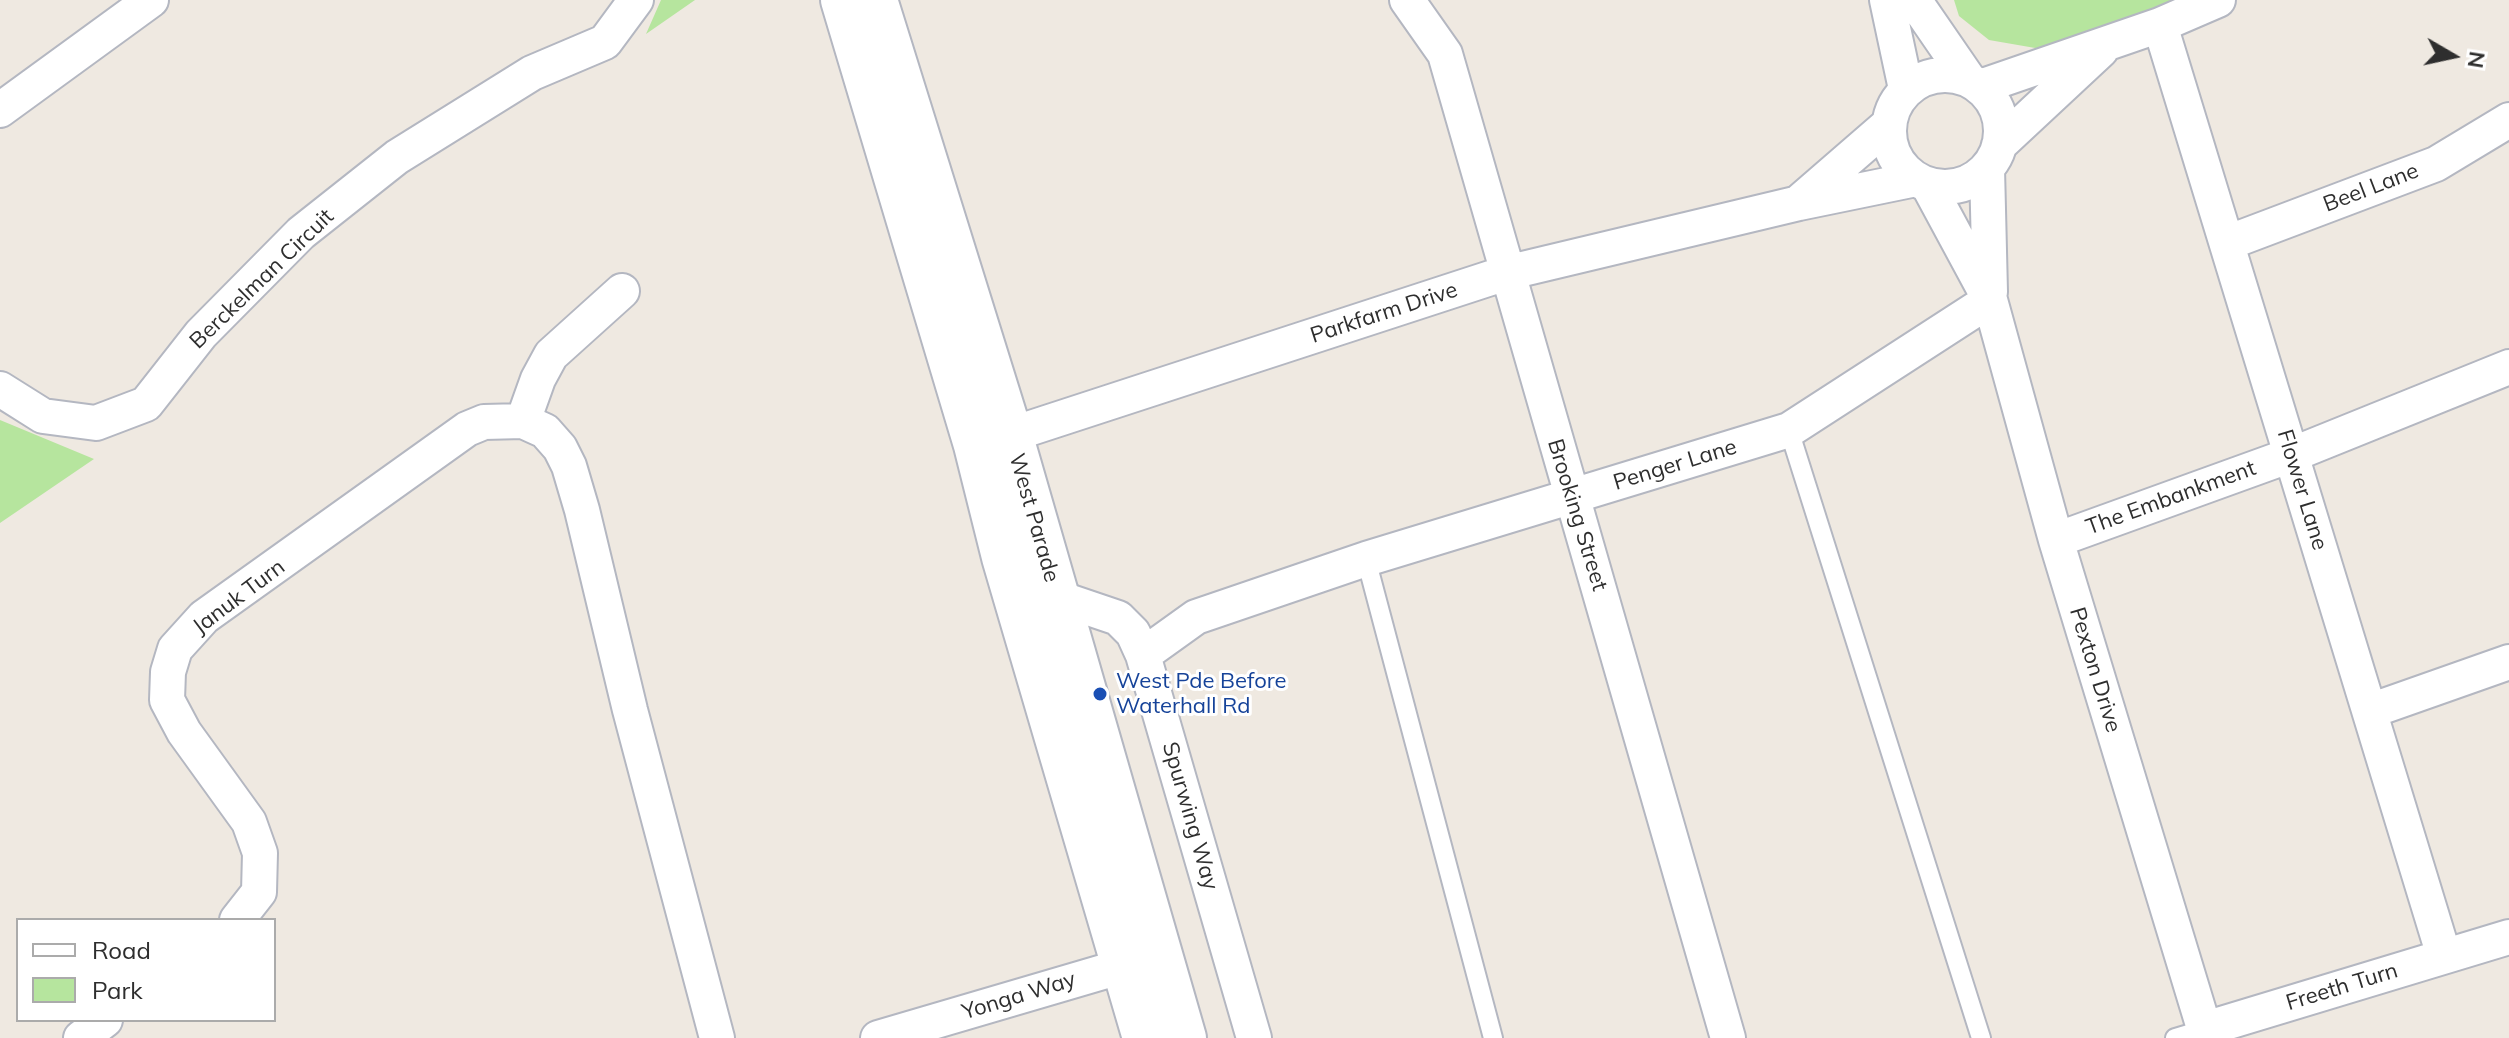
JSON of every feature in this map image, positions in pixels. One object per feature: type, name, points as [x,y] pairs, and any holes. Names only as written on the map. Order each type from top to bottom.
[{"type":"street","points":[[0,110],[151,0]]},
{"type":"street","name":"Berckelman Circuit","points":[[0,389],[43,416],[96,423],[146,404],[201,334],[301,233],[397,157],[532,73],[605,42],[636,0]]},
{"type":"street","name":"West Parade","points":[[843,0],[993,440],[1056,597],[1142,961],[1145,1038]]},
{"type":"street","name":"West Parade","points":[[875,0],[993,440],[1004,557],[1142,961],[1184,1038]]},
{"type":"street","name":"Brooking Street","points":[[1407,0],[1445,54],[1728,1038]]},
{"type":"street","points":[[1887,0],[1906,89]]},
{"type":"street","points":[[1914,0],[1996,107],[2000,119],[1993,157]]},
{"type":"street","name":"Parkfarm Drive","points":[[1799,203],[1889,124],[1906,89],[1929,76],[1956,75],[1975,83],[2160,25],[2218,0]]},
{"type":"street","name":"Flower Lane","points":[[2160,25],[2444,956]]},
{"type":"street","name":"Parkfarm Drive","points":[[993,440],[1506,273],[1799,203],[1922,182],[1954,187],[1978,177],[1993,157],[2110,42]]},
{"type":"street","name":"Beel Lane","points":[[2227,243],[2436,164],[2509,120]]},
{"type":"street","points":[[1889,124],[1889,137],[1897,162],[1922,182]]},
{"type":"street","name":"Pexton Drive","points":[[1990,300],[1993,157]]},
{"type":"street","name":"Pexton Drive","points":[[1922,182],[1990,300],[2196,1035]]},
{"type":"street","points":[[622,291],[551,355],[538,379],[523,421],[545,431],[560,448],[578,495],[630,710],[717,1038]]},
{"type":"street","name":"Penger Lane","points":[[1143,655],[1196,617],[1366,559],[1789,430],[1990,300]]},
{"type":"street","name":"The Embankment","points":[[2056,540],[2291,455],[2509,367]]},
{"type":"street","name":"Januk Turn","points":[[239,918],[259,892],[260,853],[249,822],[184,732],[167,700],[168,672],[175,649],[204,617],[467,429],[484,422],[523,421]]},
{"type":"street","points":[[1056,597],[1118,618]]},
{"type":"street","name":"Penger Lane","points":[[1118,618],[1196,617]]},
{"type":"street","name":"Spurwing Way","points":[[1118,618],[1133,633],[1143,655],[1254,1038]]},
{"type":"street","points":[[2370,711],[2509,662]]},
{"type":"street","name":"Freeth Turn","points":[[2196,1035],[2509,937]]},
{"type":"street","name":"Yonga Way","points":[[878,1038],[1142,961]]},
{"type":"street","points":[[81,1038],[102,1022]]},
{"type":"lane","points":[[1789,430],[1981,1038]]},
{"type":"lane","points":[[1366,559],[1493,1038]]},
{"type":"green space","points":[[661,0],[695,0],[646,34]]},
{"type":"green space","points":[[1954,0],[2173,0],[2112,26],[2041,49],[1989,40],[1959,16]]},
{"type":"green space","points":[[0,420],[94,459],[0,523]]},
{"type":"place","name":"West Pde Before Waterhall Rd","points":[[1100,694]]}]
